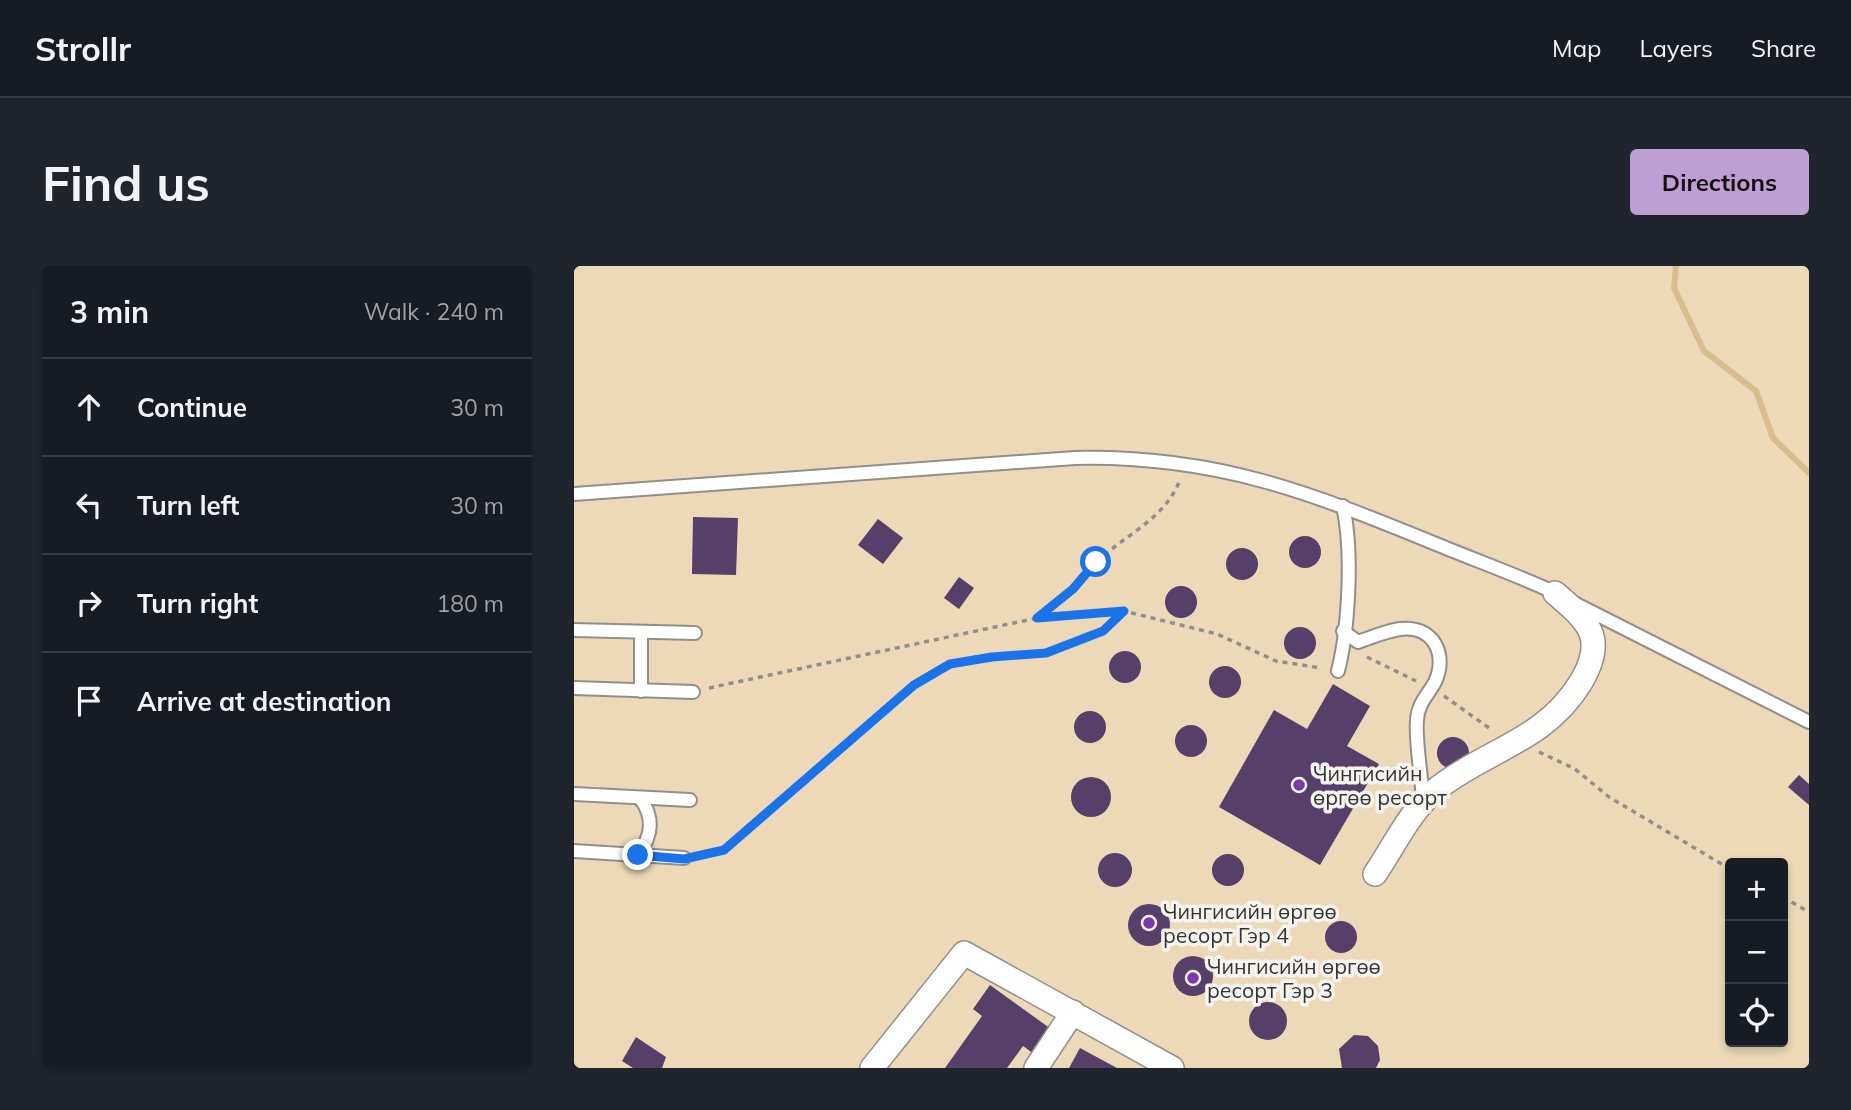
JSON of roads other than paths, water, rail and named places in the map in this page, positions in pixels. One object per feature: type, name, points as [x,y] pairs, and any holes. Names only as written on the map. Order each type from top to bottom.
[{"type":"street","points":[[1375,874],[1423,802],[1449,781],[1548,723],[1576,689],[1593,660],[1594,642],[1577,612],[1555,593]]},
{"type":"street","points":[[872,1068],[964,953],[1172,1068]]},
{"type":"street","points":[[1036,1068],[1073,1012]]},
{"type":"lane","points":[[574,494],[1074,458],[1184,463],[1250,475],[1343,506],[1555,593],[1791,706],[1809,722]]},
{"type":"lane","points":[[1338,671],[1348,555],[1343,506]]},
{"type":"lane","points":[[1343,631],[1358,642],[1402,629],[1423,631],[1437,644],[1442,659],[1435,682],[1421,701],[1417,721],[1423,802]]},
{"type":"lane","points":[[574,631],[695,633]]},
{"type":"lane","points":[[641,633],[641,691]]},
{"type":"lane","points":[[574,688],[693,692]]},
{"type":"lane","points":[[574,794],[690,800]]},
{"type":"lane","points":[[638,855],[648,841],[650,831],[648,809],[640,798]]},
{"type":"lane","points":[[574,851],[684,859]]},
{"type":"waterway","points":[[1676,266],[1674,288],[1704,351],[1756,391],[1773,438],[1809,473]]},
{"type":"place","name":"Чингисийн өргөө ресорт","points":[[1299,785]]},
{"type":"place","name":"Чингисийн өргөө ресорт Гэр 4","points":[[1149,923]]},
{"type":"place","name":"Чингисийн өргөө ресорт Гэр 3","points":[[1193,978]]}]
